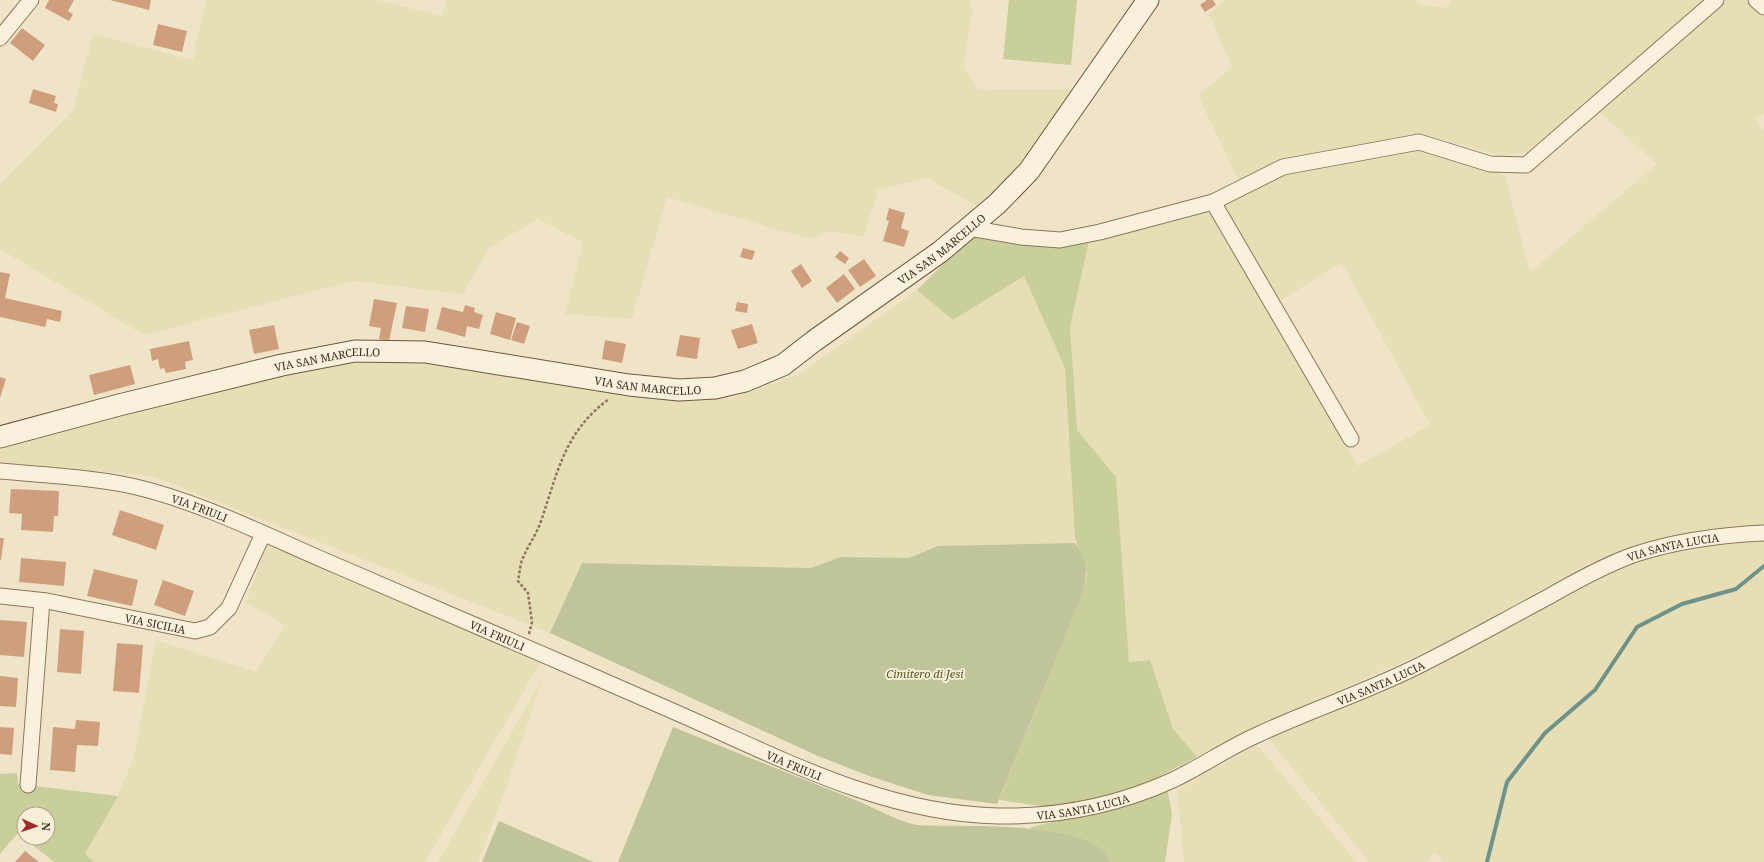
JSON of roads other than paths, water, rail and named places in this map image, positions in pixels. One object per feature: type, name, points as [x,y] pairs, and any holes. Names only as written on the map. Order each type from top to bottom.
[{"type":"main road","name":"VIA SAN MARCELLO","points":[[0,438],[282,365],[355,351],[424,352],[629,385],[679,390],[715,388],[745,381],[783,365],[814,341],[940,252],[969,228],[1029,172],[1148,0]]},
{"type":"street","points":[[1,33],[32,0]]},
{"type":"street","points":[[969,228],[1021,237],[1060,240],[1100,232],[1213,202],[1283,167],[1419,142],[1490,164],[1526,165],[1716,0]]},
{"type":"street","points":[[1756,0],[1764,7]]},
{"type":"street","points":[[1213,202],[1351,440]]},
{"type":"street","name":"VIA FRIULI","points":[[0,471],[82,477],[135,487],[202,508],[526,647],[804,769],[871,795],[930,809],[992,816]]},
{"type":"street","name":"VIA SANTA LUCIA","points":[[992,816],[1041,816],[1073,812],[1105,804],[1135,794],[1173,779],[1256,735],[1342,701],[1412,669],[1601,568],[1637,554],[1680,543],[1764,533]]},
{"type":"street","name":"VIA SICILIA","points":[[0,596],[42,601],[195,631],[210,627],[228,608],[262,534]]},
{"type":"street","points":[[28,785],[42,601]]},
{"type":"waterway","points":[[1487,862],[1507,782],[1545,733],[1595,690],[1637,627],[1682,604],[1736,589],[1764,566]]},
{"type":"park label","name":"Cimitero di Jesi","points":[[925,673]]}]
